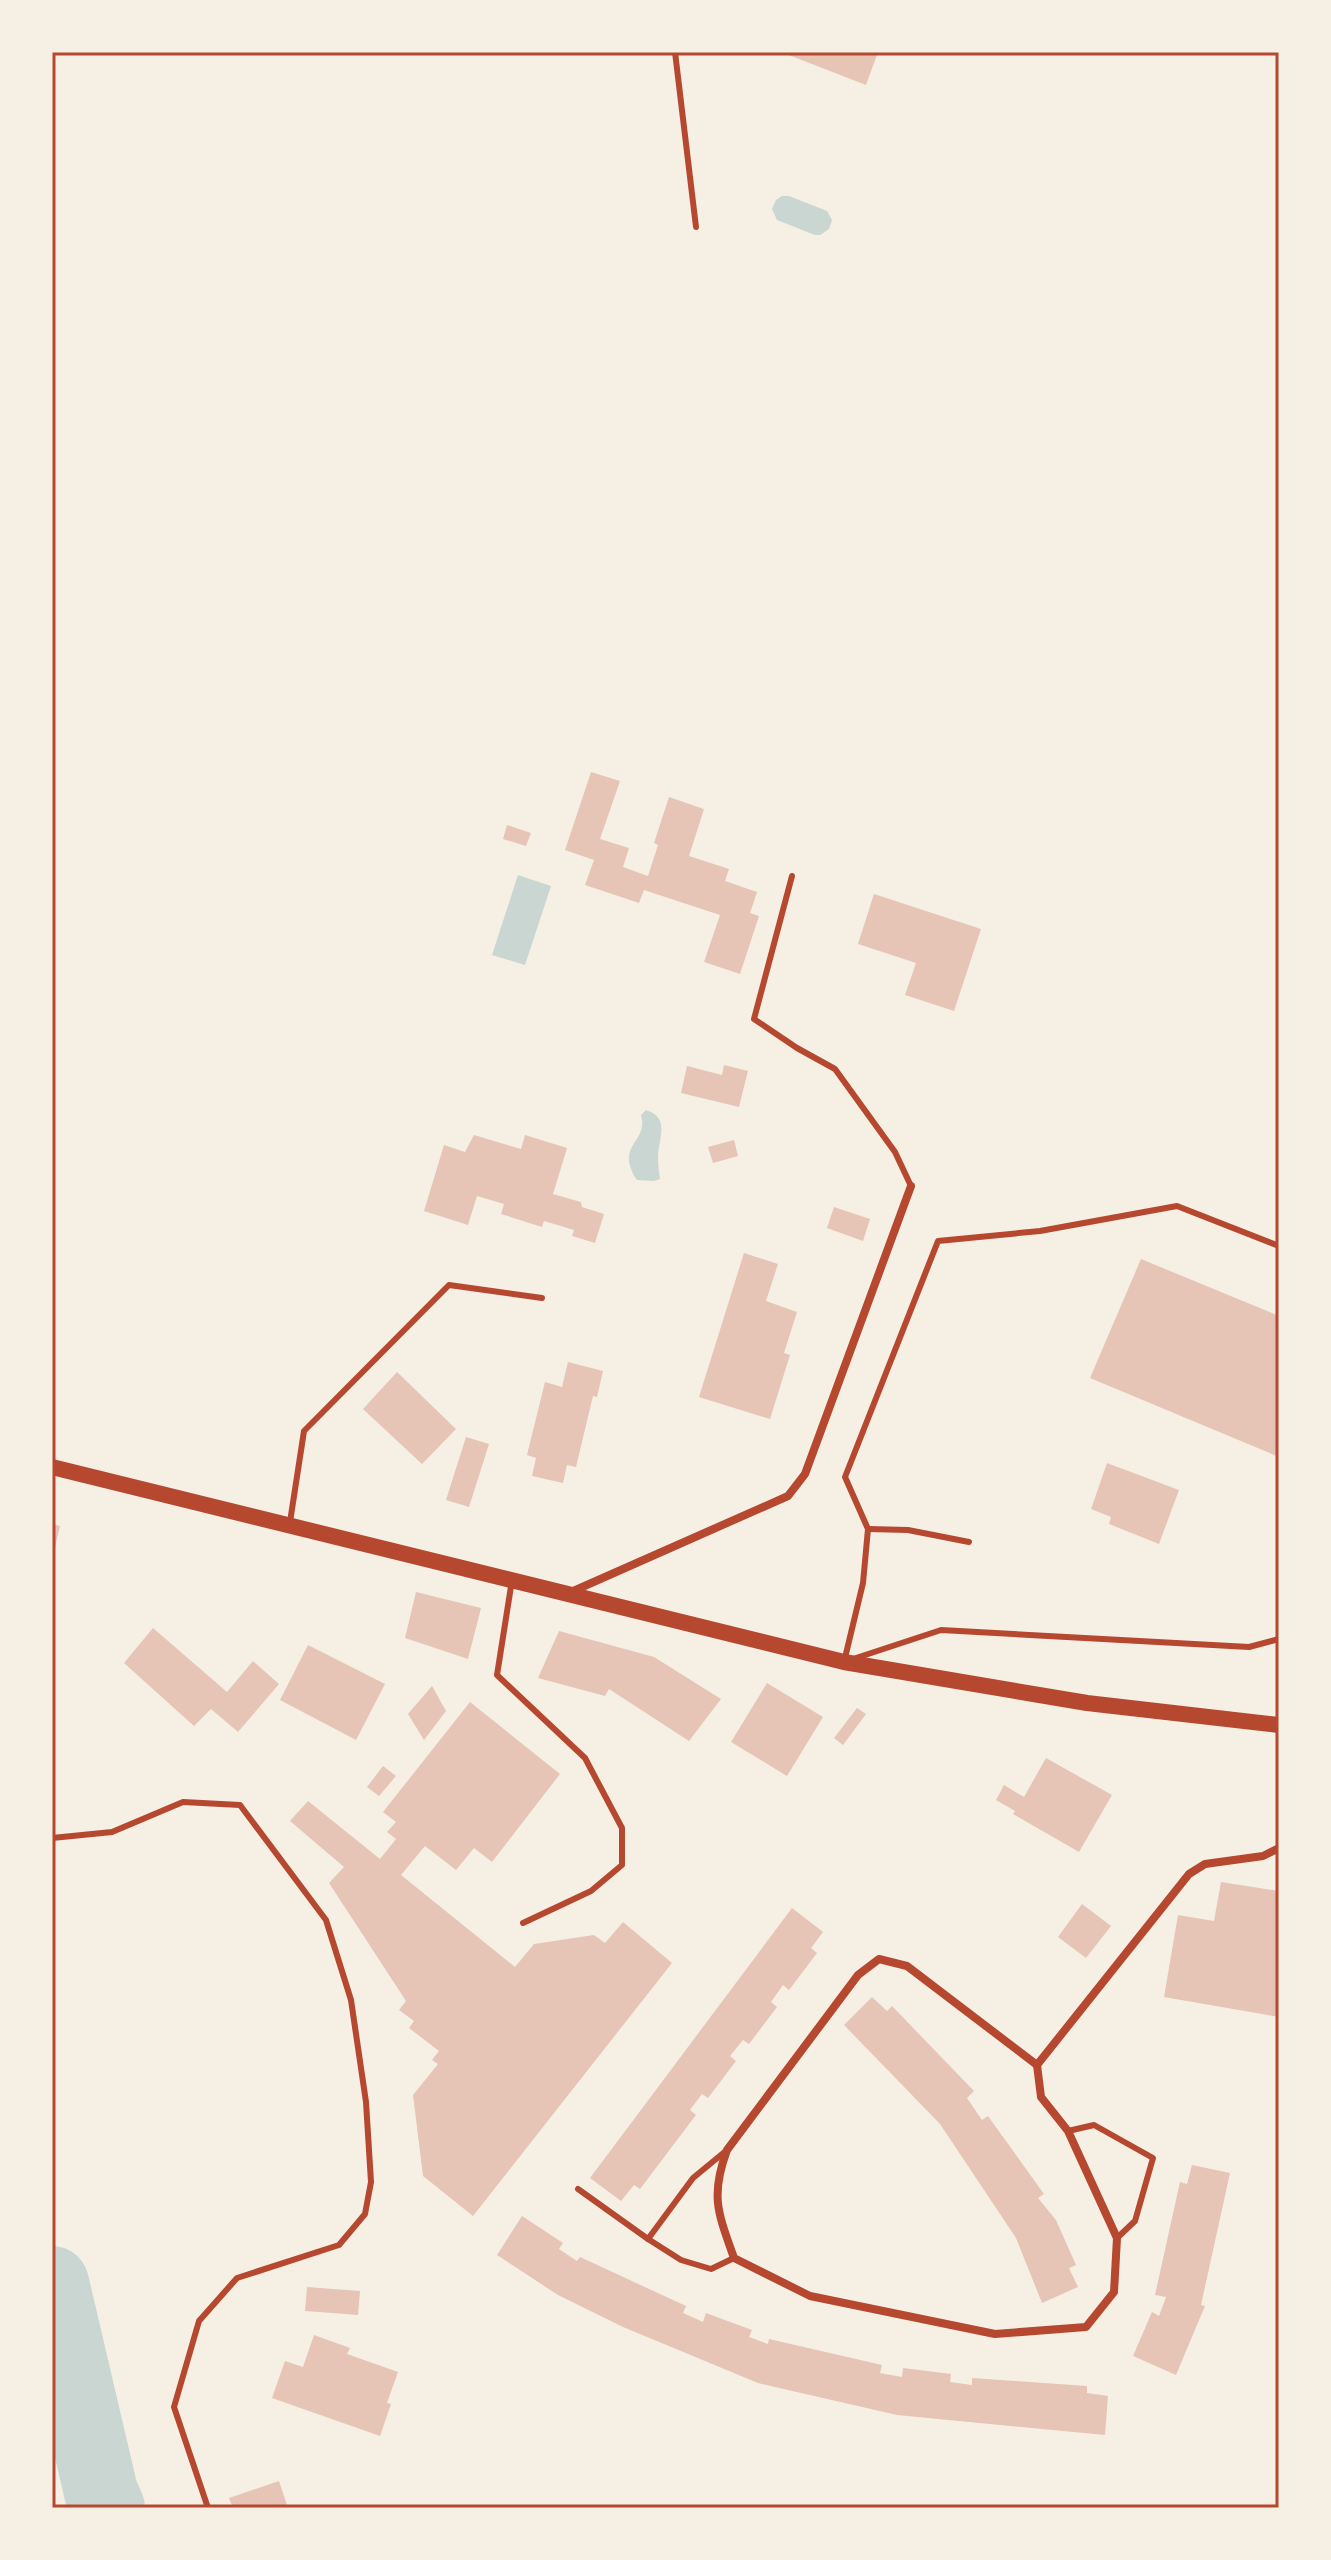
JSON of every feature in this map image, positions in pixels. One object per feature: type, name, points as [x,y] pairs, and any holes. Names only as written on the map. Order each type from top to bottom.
[{"type":"main road","points":[[52,1467],[844,1662],[1087,1703],[1279,1725]]},
{"type":"street","points":[[570,1593],[788,1496],[805,1474],[911,1186]]},
{"type":"street","points":[[1037,2065],[1189,1874],[1205,1864],[1263,1856],[1279,1848]]},
{"type":"street","points":[[879,1959],[907,1966],[1037,2065],[1041,2097],[1068,2131],[1117,2238],[1114,2292],[1086,2327],[995,2334],[810,2296],[734,2258],[718,2213],[717,2177],[727,2150],[858,1975],[879,1959]]},
{"type":"lane","points":[[675,52],[696,227]]},
{"type":"lane","points":[[792,876],[754,1019],[835,1069],[895,1152],[911,1186]]},
{"type":"lane","points":[[844,1662],[863,1583],[868,1529],[845,1477],[938,1241],[1040,1231],[1177,1206],[1279,1246]]},
{"type":"lane","points":[[290,1526],[304,1431],[449,1285],[542,1298]]},
{"type":"lane","points":[[868,1529],[908,1530],[969,1542]]},
{"type":"lane","points":[[512,1579],[497,1675],[585,1758],[622,1828],[622,1865],[591,1891],[523,1923]]},
{"type":"lane","points":[[844,1662],[941,1630],[1249,1647],[1279,1639]]},
{"type":"lane","points":[[52,1838],[112,1832],[183,1802],[240,1805],[326,1920],[351,2000],[366,2102],[371,2182],[365,2214],[339,2245],[237,2278],[199,2321],[174,2407],[208,2508]]},
{"type":"lane","points":[[1068,2131],[1094,2125],[1153,2158],[1135,2221],[1117,2238]]},
{"type":"lane","points":[[648,2239],[693,2178],[727,2150]]},
{"type":"lane","points":[[578,2189],[681,2260],[711,2269],[734,2258]]},
{"type":"shaded area","points":[[782,196],[827,211],[832,220],[829,229],[815,235],[777,220],[772,209]]},
{"type":"shaded area","points":[[518,875],[551,886],[525,965],[492,955]]},
{"type":"shaded area","points":[[646,1110],[654,1114],[661,1124],[660,1179],[654,1181],[637,1180],[629,1159],[641,1132],[641,1115]]},
{"type":"building","points":[[781,52],[878,52],[866,85]]},
{"type":"building","points":[[591,772],[620,781],[600,839],[629,848],[623,867],[648,876],[658,845],[654,843],[669,797],[704,809],[689,856],[729,869],[725,881],[757,892],[750,913],[759,916],[740,974],[704,962],[720,915],[644,890],[639,903],[585,885],[594,860],[565,850]]},
{"type":"building","points":[[507,825],[531,833],[526,846],[503,839]]},
{"type":"building","points":[[874,894],[981,929],[954,1011],[905,995],[916,963],[858,944]]},
{"type":"building","points":[[724,1065],[748,1071],[739,1107],[681,1093],[687,1066],[722,1075]]},
{"type":"building","points":[[474,1135],[521,1149],[525,1135],[567,1148],[553,1194],[581,1202],[582,1207],[604,1214],[595,1243],[572,1236],[574,1230],[544,1221],[542,1227],[501,1214],[504,1204],[477,1196],[468,1225],[424,1211],[444,1145],[465,1152]]},
{"type":"building","points":[[734,1140],[738,1156],[713,1163],[708,1147]]},
{"type":"building","points":[[834,1207],[870,1219],[863,1241],[827,1228]]},
{"type":"building","points":[[744,1253],[778,1264],[766,1301],[797,1312],[784,1353],[790,1355],[770,1419],[699,1397]]},
{"type":"building","points":[[1141,1259],[1279,1316],[1279,1457],[1090,1378]]},
{"type":"building","points":[[568,1362],[603,1371],[597,1397],[593,1396],[576,1467],[567,1465],[563,1483],[532,1476],[536,1458],[527,1455],[545,1382],[562,1387]]},
{"type":"building","points":[[397,1372],[456,1429],[422,1464],[363,1409]]},
{"type":"building","points":[[466,1437],[489,1444],[469,1507],[446,1500]]},
{"type":"building","points":[[1107,1463],[1179,1490],[1159,1544],[1109,1524],[1111,1517],[1091,1509]]},
{"type":"building","points":[[52,1524],[60,1526],[53,1556],[52,1556]]},
{"type":"building","points":[[416,1592],[481,1608],[468,1659],[405,1638]]},
{"type":"building","points":[[153,1628],[227,1692],[253,1661],[279,1684],[238,1732],[211,1709],[194,1726],[124,1663]]},
{"type":"building","points":[[559,1631],[654,1657],[721,1699],[689,1741],[609,1689],[605,1696],[538,1678]]},
{"type":"building","points":[[308,1645],[385,1684],[356,1740],[280,1700]]},
{"type":"building","points":[[767,1683],[823,1717],[787,1776],[731,1742]]},
{"type":"building","points":[[432,1686],[446,1711],[424,1740],[408,1714]]},
{"type":"building","points":[[470,1702],[560,1774],[492,1862],[474,1848],[456,1870],[425,1846],[401,1875],[515,1967],[534,1944],[594,1935],[605,1943],[623,1922],[672,1963],[473,2216],[423,2176],[413,2095],[438,2064],[432,2060],[439,2051],[409,2028],[414,2021],[399,2010],[406,2001],[329,1883],[344,1867],[290,1821],[308,1801],[380,1859],[396,1839],[387,1832],[396,1822],[383,1812]]},
{"type":"building","points":[[857,1708],[866,1714],[843,1745],[834,1738]]},
{"type":"building","points":[[1046,1758],[1112,1795],[1079,1852],[1013,1814],[1015,1811],[996,1800],[1004,1785],[1024,1797]]},
{"type":"building","points":[[383,1766],[396,1776],[379,1796],[367,1787]]},
{"type":"building","points":[[1221,1882],[1279,1891],[1279,2017],[1164,1997],[1178,1915],[1214,1921]]},
{"type":"building","points":[[1082,1904],[1111,1926],[1086,1958],[1058,1937]]},
{"type":"building","points":[[792,1908],[823,1932],[811,1948],[817,1953],[789,1990],[783,1985],[771,2002],[777,2007],[749,2044],[743,2040],[730,2056],[736,2061],[708,2098],[702,2094],[690,2110],[696,2115],[640,2189],[634,2185],[621,2201],[590,2178]]},
{"type":"building","points":[[872,1997],[887,2011],[892,2006],[974,2091],[967,2098],[982,2120],[988,2116],[1044,2194],[1038,2198],[1056,2220],[1076,2265],[1069,2268],[1078,2287],[1042,2303],[1016,2238],[940,2124],[844,2025]]},
{"type":"building","points":[[1192,2165],[1230,2173],[1201,2305],[1205,2306],[1176,2375],[1133,2356],[1152,2312],[1159,2316],[1166,2297],[1155,2295],[1180,2182],[1187,2184]]},
{"type":"building","points":[[522,2216],[563,2243],[559,2249],[577,2261],[580,2257],[686,2306],[683,2313],[703,2322],[706,2313],[752,2330],[749,2337],[768,2344],[769,2339],[882,2365],[880,2373],[902,2377],[903,2368],[951,2374],[950,2382],[972,2385],[972,2378],[1087,2386],[1087,2393],[1108,2396],[1105,2435],[897,2415],[758,2383],[623,2327],[558,2295],[497,2255]]},
{"type":"building","points":[[307,2287],[360,2291],[358,2315],[305,2311]]},
{"type":"building","points":[[314,2335],[350,2348],[347,2354],[398,2372],[380,2436],[272,2398],[285,2361],[303,2367]]},
{"type":"building","points":[[279,2481],[288,2508],[233,2508],[229,2498]]},
{"type":"waterway","points":[[52,2283],[101,2492],[108,2508]]}]
